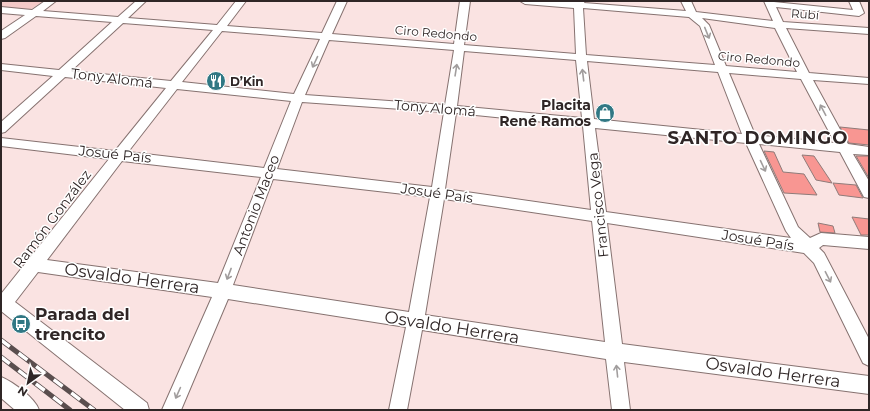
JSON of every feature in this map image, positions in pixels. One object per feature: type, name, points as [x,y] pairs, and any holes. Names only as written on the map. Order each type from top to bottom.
[{"type":"street","points":[[1,36],[51,1]]},
{"type":"street","points":[[1,128],[141,1]]},
{"type":"street","name":"Ramón González","points":[[3,303],[36,265],[119,154],[241,1]]},
{"type":"street","name":"Antonio Maceo","points":[[171,410],[223,291],[298,98],[327,37],[342,1]]},
{"type":"street","points":[[398,410],[416,321],[438,193],[465,1]]},
{"type":"street","name":"Rubí","points":[[525,1],[580,3],[692,14],[778,25],[869,31]]},
{"type":"street","points":[[686,1],[692,14],[704,25],[750,139],[793,231],[819,258],[869,357]]},
{"type":"street","points":[[854,1],[859,13],[769,2],[778,25],[843,149],[869,193]]},
{"type":"street","name":"Francisco Vega","points":[[580,3],[578,9],[581,58],[621,410]]},
{"type":"street","name":"Ciro Redondo","points":[[1,10],[869,81]]},
{"type":"street","name":"Tony Alomá","points":[[1,67],[63,72],[135,82],[298,98],[449,109],[869,151]]},
{"type":"street","name":"Josué País","points":[[1,142],[119,154],[438,193],[808,248],[821,239],[869,243]]},
{"type":"street","name":"Osvaldo Herrera","points":[[36,265],[223,291],[615,352],[869,385]]},
{"type":"street","points":[[3,303],[140,410]]},
{"type":"street","points":[[1,386],[30,410]]},
{"type":"shaded area","points":[[1,1],[44,1],[31,9],[1,8]]},
{"type":"building","points":[[840,127],[869,130],[869,145],[849,143]]},
{"type":"building","points":[[764,151],[774,152],[783,172],[804,174],[817,195],[784,193]]},
{"type":"building","points":[[802,155],[814,156],[832,183],[816,180]]},
{"type":"building","points":[[856,156],[869,156],[869,178]]},
{"type":"building","points":[[833,183],[856,185],[863,198],[839,195]]},
{"type":"building","points":[[852,217],[869,219],[869,235],[861,235]]},
{"type":"building","points":[[818,223],[833,226],[835,233],[820,232]]},
{"type":"railway","points":[[1,340],[94,410]]},
{"type":"railway","points":[[1,357],[70,410]]},
{"type":"place","name":"D’Kin","points":[[216,81]]},
{"type":"place","name":"Placita René Ramos","points":[[605,113]]},
{"type":"place","name":"Parada del trencito","points":[[21,324]]},
{"type":"district","name":"SANTO DOMINGO","points":[[758,138]]}]
